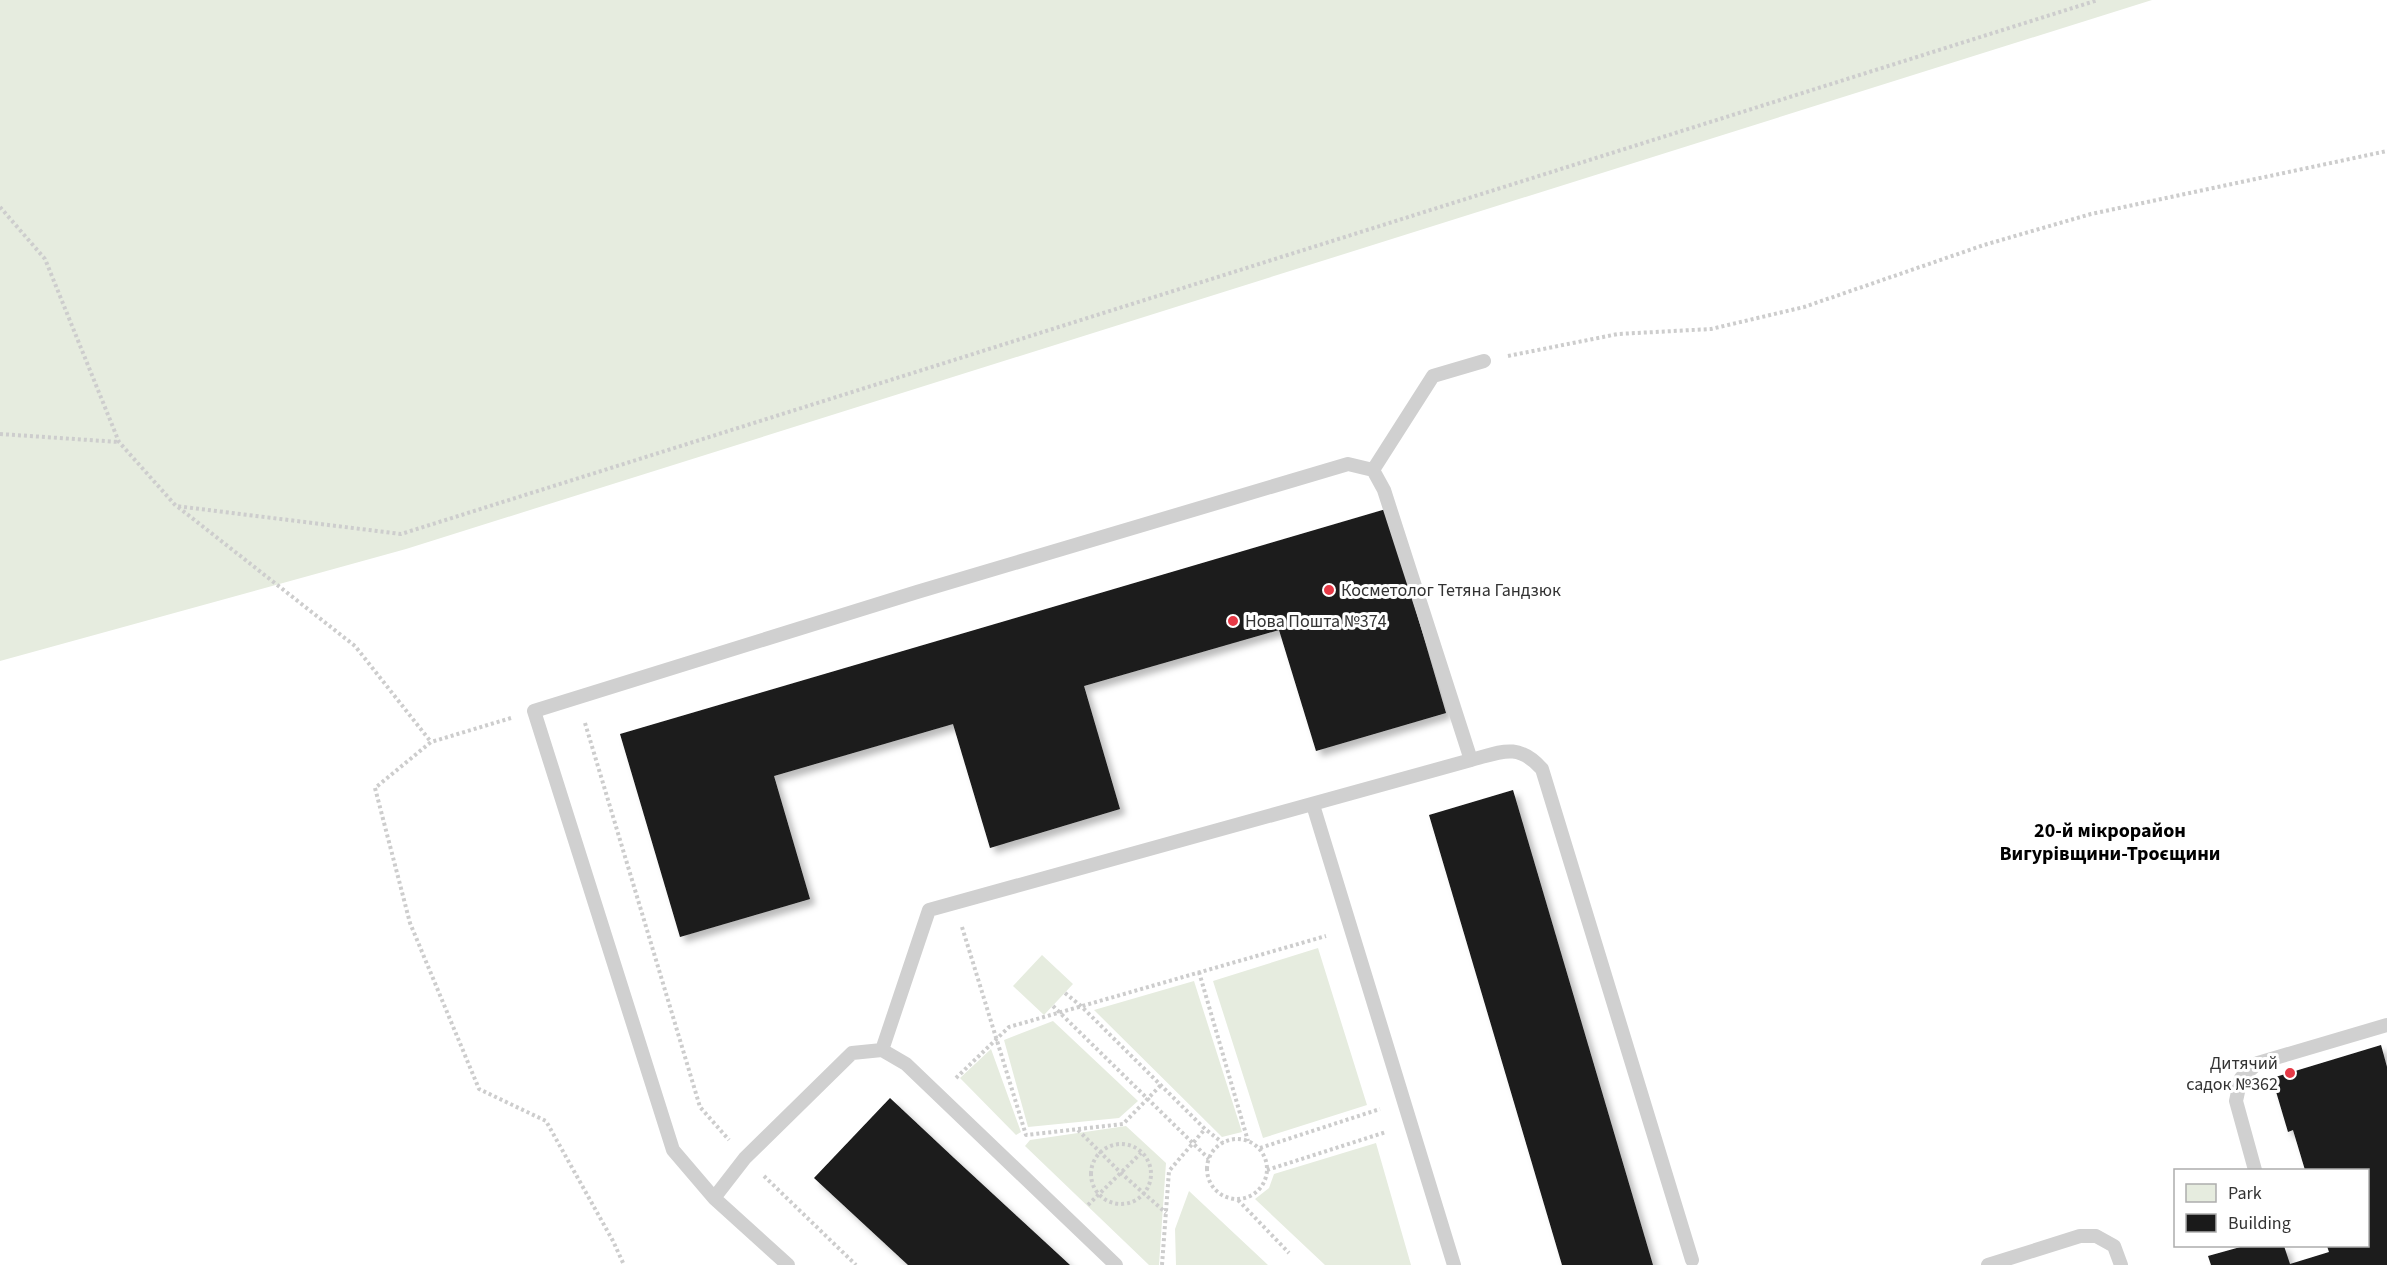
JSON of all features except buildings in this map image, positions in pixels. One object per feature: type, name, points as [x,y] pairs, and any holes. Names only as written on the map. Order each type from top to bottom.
[{"type":"lane","points":[[1373,470],[1433,376],[1484,361]]},
{"type":"lane","points":[[788,1265],[714,1198],[673,1150],[534,711],[917,592],[1348,464],[1373,470],[1384,490],[1471,760]]},
{"type":"lane","points":[[882,1050],[929,910],[1471,760],[1509,750],[1520,752],[1534,760],[1542,769],[1692,1260]]},
{"type":"lane","points":[[1312,805],[1454,1265]]},
{"type":"lane","points":[[2255,1169],[2236,1101],[2241,1078],[2258,1063],[2387,1024]]},
{"type":"lane","points":[[714,1198],[745,1158],[852,1053],[882,1050],[906,1064],[1116,1265]]},
{"type":"lane","points":[[1988,1265],[2080,1236],[2096,1236],[2114,1246],[2121,1265]]},
{"type":"path","points":[[176,506],[401,534],[2098,0]]},
{"type":"path","points":[[1484,361],[1618,334],[1711,330],[1804,307],[1984,245],[2091,213],[2387,152]]},
{"type":"path","points":[[0,207],[45,259],[119,442],[176,506],[356,646],[431,742]]},
{"type":"path","points":[[0,434],[119,442]]},
{"type":"path","points":[[577,698],[700,1107],[745,1158],[856,1265]]},
{"type":"path","points":[[534,711],[431,742],[375,788],[410,922],[479,1089],[546,1121],[614,1241],[624,1265]]},
{"type":"path","points":[[955,903],[1026,1135],[1123,1124],[1161,1085]]},
{"type":"path","points":[[939,1095],[1009,1027],[1351,929]]},
{"type":"path","points":[[1199,972],[1249,1141]]},
{"type":"path","points":[[1065,993],[1223,1143]]},
{"type":"path","points":[[1053,1006],[1209,1159]]},
{"type":"path","points":[[1260,1148],[1403,1101]]},
{"type":"path","points":[[1267,1170],[1411,1125]]},
{"type":"path","points":[[1162,1265],[1169,1171],[1205,1128]]},
{"type":"path","points":[[1077,1129],[1167,1214]]},
{"type":"path","points":[[1239,1139],[1249,1141],[1260,1148],[1267,1170],[1263,1185],[1256,1193],[1237,1199],[1228,1198],[1213,1186],[1208,1169],[1209,1159],[1223,1143],[1239,1139]]},
{"type":"path","points":[[1117,1144],[1127,1145],[1142,1153],[1149,1164],[1151,1175],[1144,1193],[1136,1200],[1117,1203],[1108,1201],[1099,1194],[1092,1179],[1092,1169],[1100,1153],[1117,1144]]},
{"type":"path","points":[[1083,1209],[1142,1153]]},
{"type":"path","points":[[1237,1199],[1289,1252]]},
{"type":"green space","points":[[0,0],[2152,0],[406,549],[0,661]]},
{"type":"green space","points":[[1318,948],[1367,1105],[1263,1138],[1213,981]]},
{"type":"green space","points":[[1042,955],[1073,984],[1044,1015],[1013,986]]},
{"type":"green space","points":[[1194,981],[1242,1132],[1222,1137],[1094,1010]]},
{"type":"green space","points":[[1053,1021],[1138,1101],[1119,1118],[1028,1127],[1004,1040]]},
{"type":"green space","points":[[991,1049],[1021,1132],[1016,1135],[960,1078]]},
{"type":"green space","points":[[1126,1126],[1166,1163],[1159,1265],[1149,1265],[1025,1146],[1030,1140]]},
{"type":"green space","points":[[1376,1143],[1411,1265],[1325,1265],[1255,1199],[1269,1188],[1274,1174]]},
{"type":"green space","points":[[1189,1191],[1268,1265],[1176,1265],[1175,1229]]},
{"type":"place","name":"Косметолог Тетяна Гандзюк","points":[[1329,590]]},
{"type":"place","name":"Нова Пошта №374","points":[[1233,621]]},
{"type":"place","name":"Дитячий садок №362","points":[[2290,1073]]},
{"type":"district","name":"20-й мікрорайон Вигурівщини-Троєщини","points":[[2110,842]]}]
